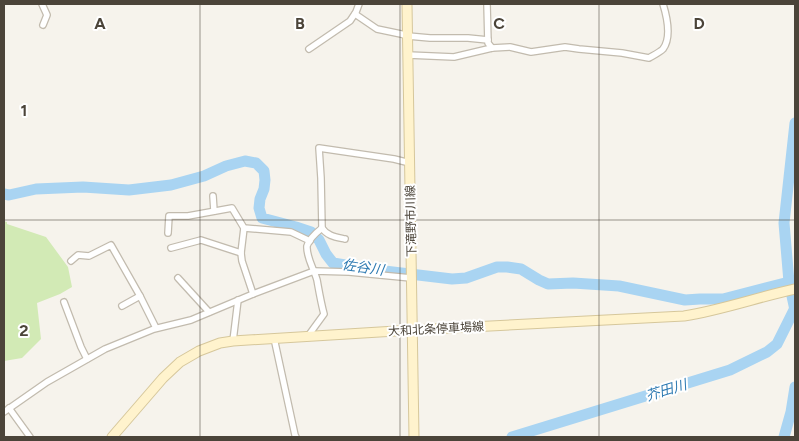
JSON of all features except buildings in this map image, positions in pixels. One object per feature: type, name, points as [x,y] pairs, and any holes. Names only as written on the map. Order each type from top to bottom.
[{"type":"main road","name":"下滝野市川線","points":[[408,4],[414,437]]},
{"type":"main road","name":"大和北条停車場線","points":[[112,437],[163,378],[180,362],[198,351],[220,343],[308,336],[684,316],[704,313],[795,289]]},
{"type":"street","points":[[42,4],[47,14],[43,26]]},
{"type":"street","points":[[309,49],[350,21],[359,4]]},
{"type":"street","points":[[487,4],[488,43],[492,48]]},
{"type":"street","points":[[408,55],[454,57],[492,48],[510,47],[531,52],[565,46],[650,58],[663,49],[668,38],[667,19],[663,4]]},
{"type":"street","points":[[355,14],[376,29],[408,36],[488,40]]},
{"type":"street","points":[[308,336],[324,314],[307,248],[310,241],[322,228],[319,148],[410,162]]},
{"type":"street","points":[[213,196],[214,211]]},
{"type":"street","points":[[168,232],[169,216],[188,216],[232,208],[244,228],[241,253],[242,262],[252,294]]},
{"type":"street","points":[[244,228],[291,232],[310,241]]},
{"type":"street","points":[[322,228],[332,236],[345,239]]},
{"type":"street","points":[[170,248],[201,240],[241,253]]},
{"type":"street","points":[[71,261],[78,255],[89,256],[111,245],[156,328]]},
{"type":"street","points":[[30,437],[7,410],[47,382],[87,359],[156,328],[191,320],[252,294],[314,271],[411,275]]},
{"type":"street","points":[[178,278],[209,312]]},
{"type":"street","points":[[122,306],[140,296]]},
{"type":"street","points":[[233,341],[238,300]]},
{"type":"street","points":[[64,302],[87,359]]},
{"type":"street","points":[[274,338],[296,437]]},
{"type":"green space","points":[[4,221],[7,224],[46,237],[68,267],[72,287],[37,303],[41,339],[22,358],[4,361]]},
{"type":"waterway","points":[[795,123],[784,223],[789,282],[795,310]]},
{"type":"waterway","name":"佐谷川","points":[[4,194],[9,195],[36,189],[83,187],[129,190],[171,185],[204,176],[226,166],[245,161],[256,163],[264,171],[264,189],[259,208],[262,218],[311,232],[319,240],[333,263],[452,279],[466,278],[497,267],[507,267],[521,269],[548,284],[573,283],[619,286],[685,300],[723,299],[789,282]]},
{"type":"waterway","name":"芥田川","points":[[512,437],[730,370],[767,352],[777,344],[795,308]]},
{"type":"waterway","points":[[784,437],[795,387]]}]
